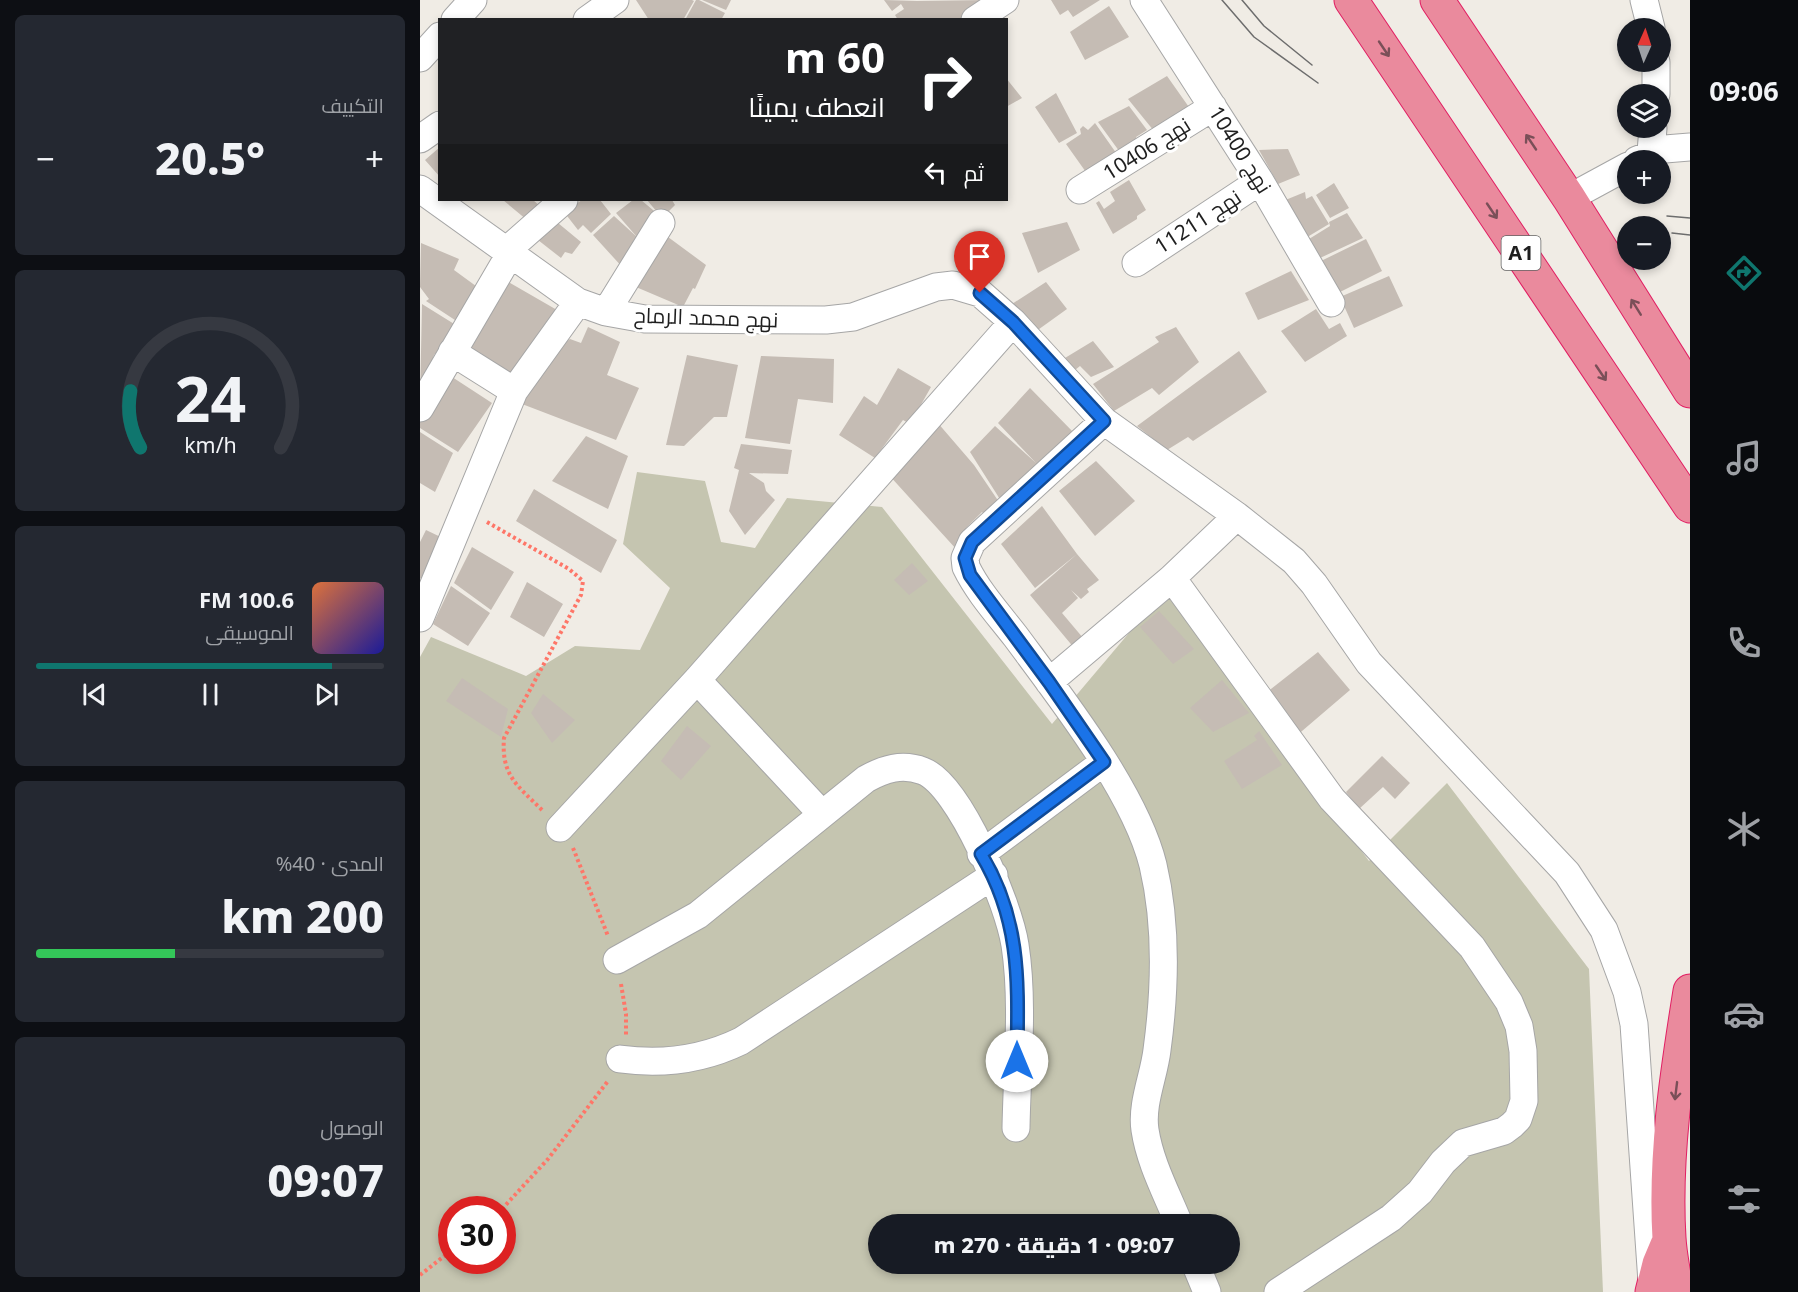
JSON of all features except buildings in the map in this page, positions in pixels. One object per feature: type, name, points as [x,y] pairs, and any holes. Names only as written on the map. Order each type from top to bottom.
[{"type":"highway","name":"A1","points":[[1352,0],[1690,506]]},
{"type":"highway","points":[[1437,0],[1569,198],[1690,391]]},
{"type":"highway","points":[[1661,1291],[1669,1240],[1667,1203],[1671,1136],[1690,991]]},
{"type":"street","points":[[457,18],[473,0]]},
{"type":"street","points":[[590,18],[615,0]]},
{"type":"street","points":[[978,18],[1005,0]]},
{"type":"street","name":"نهج 10400","points":[[1144,0],[1260,181],[1331,303]]},
{"type":"street","points":[[1644,0],[1648,18]]},
{"type":"street","points":[[420,58],[438,38]]},
{"type":"street","name":"نهج 10406","points":[[1080,190],[1213,107]]},
{"type":"street","points":[[420,139],[438,126]]},
{"type":"street","points":[[1647,147],[1690,147]]},
{"type":"street","points":[[1569,198],[1617,172]]},
{"type":"street","name":"نهج 11211","points":[[1136,263],[1260,181]]},
{"type":"street","name":"نهج محمد الرماح","points":[[420,189],[578,302],[606,312],[645,319],[826,320],[853,316],[936,287],[953,285],[980,293],[1013,322],[1104,421],[1237,516],[1294,561],[1314,584],[1369,663],[1567,873],[1604,930],[1627,992],[1634,1024],[1661,1291]]},
{"type":"street","points":[[420,408],[508,252],[563,201]]},
{"type":"street","points":[[606,312],[661,223]]},
{"type":"street","points":[[420,618],[514,391],[578,302]]},
{"type":"street","points":[[560,828],[697,680],[1013,322]]},
{"type":"street","points":[[452,352],[514,391]]},
{"type":"street","points":[[1104,421],[972,542],[965,558],[970,575],[1049,682],[1104,762],[1140,830],[1153,865],[1161,910],[1163,957],[1157,1050],[1145,1128],[1152,1156],[1175,1214]]},
{"type":"street","points":[[1049,682],[1172,578],[1237,516]]},
{"type":"street","points":[[1172,578],[1332,799],[1472,946],[1509,1002],[1519,1026],[1522,1042],[1524,1101],[1518,1119],[1504,1131],[1463,1143],[1447,1157],[1420,1192],[1391,1218],[1278,1292]]},
{"type":"street","points":[[697,680],[821,813]]},
{"type":"street","points":[[620,1059],[666,1062],[707,1055],[733,1045],[988,865],[1104,762]]},
{"type":"street","points":[[617,960],[698,915],[821,813],[884,770],[904,767],[923,771],[940,782],[952,797],[988,865],[1011,924],[1018,969],[1016,1128]]},
{"type":"street","points":[[1200,1274],[1207,1292]]},
{"type":"path","points":[[420,1275],[438,1261]]},
{"type":"shaded area","points":[[637,472],[705,481],[721,542],[755,548],[787,498],[882,507],[1052,724],[1167,588],[1369,861],[1447,783],[1589,969],[1603,1292],[420,1292],[420,657],[431,637],[526,676],[575,646],[640,650],[670,588],[623,544]]},
{"type":"tram line","points":[[1222,0],[1254,37],[1318,83]]},
{"type":"tram line","points":[[1242,0],[1264,26],[1312,65]]},
{"type":"tram line","points":[[1671,216],[1690,218]]},
{"type":"tram line","points":[[1672,233],[1690,235]]},
{"type":"route","points":[[980,293],[1013,322],[1104,421],[972,542],[965,558],[970,575],[1049,682],[1104,762],[981,854],[999,887],[1015,944],[1018,969],[1017,1061]]}]
